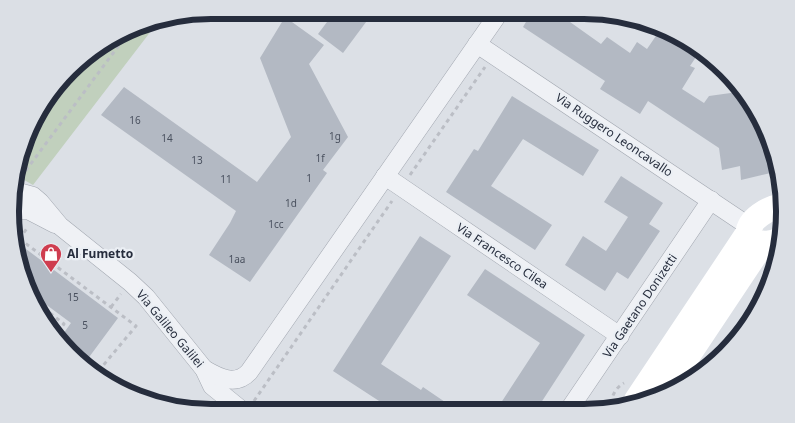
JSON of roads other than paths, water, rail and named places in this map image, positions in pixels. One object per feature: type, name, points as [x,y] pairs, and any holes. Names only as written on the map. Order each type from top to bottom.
[{"type":"street","points":[[204,369],[224,379],[238,379],[246,375],[495,19]]},
{"type":"street","name":"Via Ruggero Leoncavallo","points":[[478,44],[766,238]]},
{"type":"street","name":"Via Francesco Cilea","points":[[385,176],[620,336]]},
{"type":"street","name":"Via Galileo Galilei","points":[[19,194],[26,193],[40,202],[60,226],[146,296],[204,369],[222,404]]},
{"type":"street","name":"Via Gaetano Donizetti","points":[[573,404],[711,200]]},
{"type":"street","points":[[766,238],[759,217],[776,205]]},
{"type":"street","points":[[19,211],[28,210],[60,226]]},
{"type":"street","points":[[670,383],[766,238]]},
{"type":"street","points":[[640,396],[766,238]]},
{"type":"place","name":"Al Fumetto","points":[[51,273]]}]
